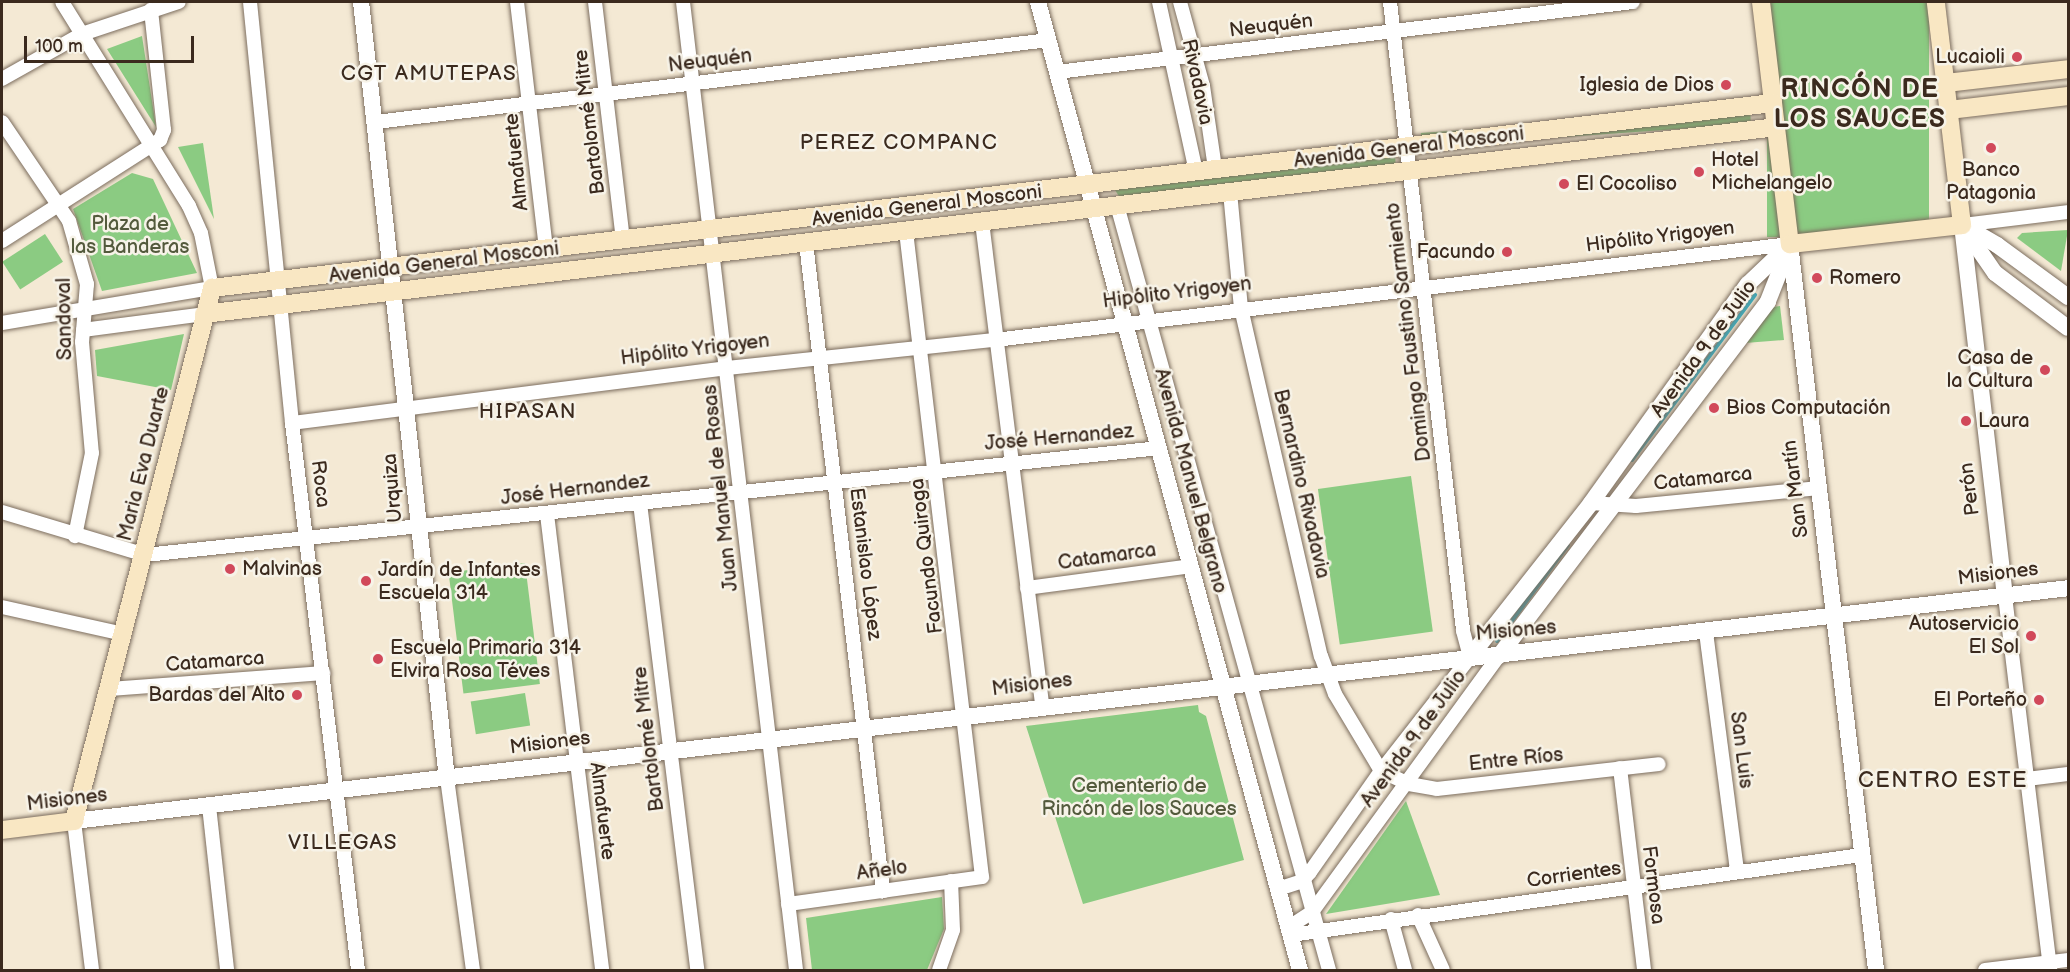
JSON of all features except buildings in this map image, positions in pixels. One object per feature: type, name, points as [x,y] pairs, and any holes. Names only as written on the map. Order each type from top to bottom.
[{"type":"main road","name":"San Martín","points":[[1761,2],[1790,244]]},
{"type":"main road","name":"Perón","points":[[1936,2],[1962,225]]},
{"type":"main road","points":[[1946,83],[2068,69]]},
{"type":"main road","points":[[1949,110],[2068,96]]},
{"type":"main road","name":"Avenida General Mosconi","points":[[212,288],[1773,103]]},
{"type":"main road","name":"Avenida General Mosconi","points":[[204,314],[1776,127]]},
{"type":"main road","name":"Hipólito Yrigoyen","points":[[1790,244],[1962,225]]},
{"type":"main road","name":"Maria Eva Duarte","points":[[74,821],[145,555],[212,288]]},
{"type":"main road","name":"Misiones","points":[[2,830],[74,821]]},
{"type":"street","name":"Maria Eva Duarte","points":[[62,2],[154,146],[201,233],[212,288]]},
{"type":"street","points":[[2,79],[82,34],[179,2]]},
{"type":"street","name":"Roca","points":[[249,2],[292,423],[358,970]]},
{"type":"street","name":"Urquiza","points":[[361,2],[407,409],[417,527],[473,970]]},
{"type":"street","name":"Almafuerte","points":[[517,2],[546,248]]},
{"type":"street","name":"Bartolomé Mitre","points":[[595,2],[623,239]]},
{"type":"street","name":"Juan Manuel de Rosas","points":[[683,2],[715,253],[768,740],[796,970]]},
{"type":"street","name":"Avenida Manuel Belgrano","points":[[1038,2],[1300,970]]},
{"type":"street","name":"Rivadavia","points":[[1159,2],[1196,171]]},
{"type":"street","name":"Rivadavia","points":[[1180,2],[1203,86],[1215,168]]},
{"type":"street","name":"Domingo Faustino Sarmiento","points":[[1390,2],[1463,630],[1470,657]]},
{"type":"street","name":"Neuquén","points":[[1057,72],[1633,2]]},
{"type":"street","points":[[2,240],[154,146],[164,130],[151,10]]},
{"type":"street","name":"Neuquén","points":[[376,122],[607,92],[1049,40]]},
{"type":"street","name":"Sandoval","points":[[2,122],[60,204],[84,267],[88,306],[82,330],[92,453],[75,536]]},
{"type":"street","name":"Bernardino Rivadavia","points":[[1230,192],[1241,308],[1326,673],[1381,771]]},
{"type":"street","points":[[1117,205],[1302,881],[1329,970]]},
{"type":"street","name":"Hipólito Yrigoyen","points":[[1962,225],[2068,212]]},
{"type":"street","points":[[981,222],[994,340],[1012,462],[1042,706]]},
{"type":"street","points":[[1962,225],[1997,244],[2068,297]]},
{"type":"street","points":[[1962,225],[1995,273],[2068,328]]},
{"type":"street","name":"Perón","points":[[1962,225],[2049,966]]},
{"type":"street","name":"Facundo Quiroga","points":[[906,231],[966,716],[982,877]]},
{"type":"street","name":"Estanislao López","points":[[806,243],[866,728],[883,891]]},
{"type":"street","name":"Hipólito Yrigoyen","points":[[292,423],[727,368],[994,340],[1241,308],[1790,244]]},
{"type":"street","name":"San Martín","points":[[1790,244],[1876,970]]},
{"type":"street","name":"Avenida 9 de Julio","points":[[1302,881],[1381,771],[1591,503],[1748,284],[1790,244]]},
{"type":"street","name":"Avenida 9 de Julio","points":[[1290,931],[1312,912],[1409,784],[1499,656],[1615,507],[1768,301],[1790,244]]},
{"type":"street","name":"Avenida General Mosconi","points":[[2,322],[88,306],[212,288]]},
{"type":"street","name":"Avenida General Mosconi","points":[[82,330],[204,314]]},
{"type":"street","name":"José Hernandez","points":[[2,512],[75,536],[145,555],[547,514],[936,469],[1159,448]]},
{"type":"street","name":"Catamarca","points":[[1591,503],[1615,507],[1819,488]]},
{"type":"street","name":"Bartolomé Mitre","points":[[640,503],[697,970]]},
{"type":"street","name":"Almafuerte","points":[[547,514],[602,970]]},
{"type":"street","name":"Catamarca","points":[[1028,588],[1191,566]]},
{"type":"street","name":"Misiones","points":[[74,821],[1247,682],[1470,657],[1499,656],[2068,588]]},
{"type":"street","points":[[2,607],[124,634]]},
{"type":"street","name":"San Luis","points":[[1706,632],[1737,872]]},
{"type":"street","name":"Catamarca","points":[[110,689],[323,673]]},
{"type":"street","name":"Entre Ríos","points":[[1381,771],[1409,784],[1437,789],[1659,764]]},
{"type":"street","name":"Formosa","points":[[1620,768],[1644,970]]},
{"type":"street","points":[[2027,779],[2068,774]]},
{"type":"street","points":[[209,806],[227,970]]},
{"type":"street","name":"Maria Eva Duarte","points":[[74,821],[92,970]]},
{"type":"street","name":"Corrientes","points":[[1290,931],[1318,930],[1862,855]]},
{"type":"street","name":"Añelo","points":[[788,904],[982,877]]},
{"type":"street","points":[[939,970],[953,930],[951,881]]},
{"type":"street","points":[[1278,889],[1302,881]]},
{"type":"street","points":[[1418,915],[1443,970]]},
{"type":"street","points":[[1391,919],[1405,970]]},
{"type":"street","points":[[1985,970],[2049,966],[2068,960]]},
{"type":"green space","points":[[1767,2],[1929,2],[1929,237],[1767,237]]},
{"type":"green space","points":[[142,36],[156,127],[107,49]]},
{"type":"green space","points":[[1750,110],[1751,124],[1422,147],[1421,133]]},
{"type":"green space","points":[[203,143],[214,219],[178,147]]},
{"type":"green space","points":[[1395,155],[1396,169],[1122,201],[1115,190]]},
{"type":"green space","name":"Plaza de las Banderas","points":[[132,173],[153,179],[197,273],[102,291],[73,209]]},
{"type":"green space","points":[[2068,230],[2061,271],[2017,238],[2022,233]]},
{"type":"green space","points":[[45,234],[63,262],[20,289],[2,262]]},
{"type":"green space","points":[[1780,306],[1784,340],[1745,343],[1773,307]]},
{"type":"green space","points":[[184,334],[171,390],[97,376],[95,350]]},
{"type":"green space","points":[[1411,476],[1433,631],[1340,645],[1318,489]]},
{"type":"green space","points":[[525,563],[540,684],[463,693],[449,572]]},
{"type":"green space","points":[[525,693],[530,726],[476,734],[471,702]]},
{"type":"green space","name":"Cementerio de Rincón de los Sauces","points":[[1198,705],[1199,712],[1206,716],[1244,860],[1083,904],[1026,726]]},
{"type":"green space","points":[[1406,801],[1440,895],[1326,914]]},
{"type":"green space","points":[[942,897],[944,929],[927,970],[812,970],[806,918]]},
{"type":"waterway","points":[[1632,460],[1755,295]]},
{"type":"waterway","points":[[1497,641],[1568,545]]},
{"type":"place","name":"Lucaioli","points":[[2017,57]]},
{"type":"place","name":"Iglesia de Dios","points":[[1726,85]]},
{"type":"place","name":"Banco Patagonia","points":[[1991,148]]},
{"type":"place","name":"Hotel Michelangelo","points":[[1699,172]]},
{"type":"place","name":"El Cocoliso","points":[[1564,184]]},
{"type":"place","name":"Facundo","points":[[1507,252]]},
{"type":"place","name":"Romero","points":[[1817,278]]},
{"type":"place","name":"Casa de la Cultura","points":[[2045,370]]},
{"type":"place","name":"Bios Computación","points":[[1714,408]]},
{"type":"place","name":"Laura","points":[[1966,421]]},
{"type":"place","name":"Malvinas","points":[[230,569]]},
{"type":"place","name":"Jardín de Infantes Escuela 314","points":[[366,581]]},
{"type":"place","name":"Autoservicio El Sol","points":[[2031,636]]},
{"type":"place","name":"Escuela Primaria 314 Elvira Rosa Téves","points":[[378,659]]},
{"type":"place","name":"Bardas del Alto","points":[[297,695]]},
{"type":"place","name":"El Porteño","points":[[2039,700]]},
{"type":"district","name":"CGT AMUTEPAS","points":[[429,74]]},
{"type":"district","name":"RINCÓN DE LOS SAUCES","points":[[1860,105]]},
{"type":"district","name":"PEREZ COMPANC","points":[[899,143]]},
{"type":"district","name":"HIPASAN","points":[[528,412]]},
{"type":"district","name":"CENTRO ESTE","points":[[1943,781]]},
{"type":"district","name":"VILLEGAS","points":[[343,843]]}]
